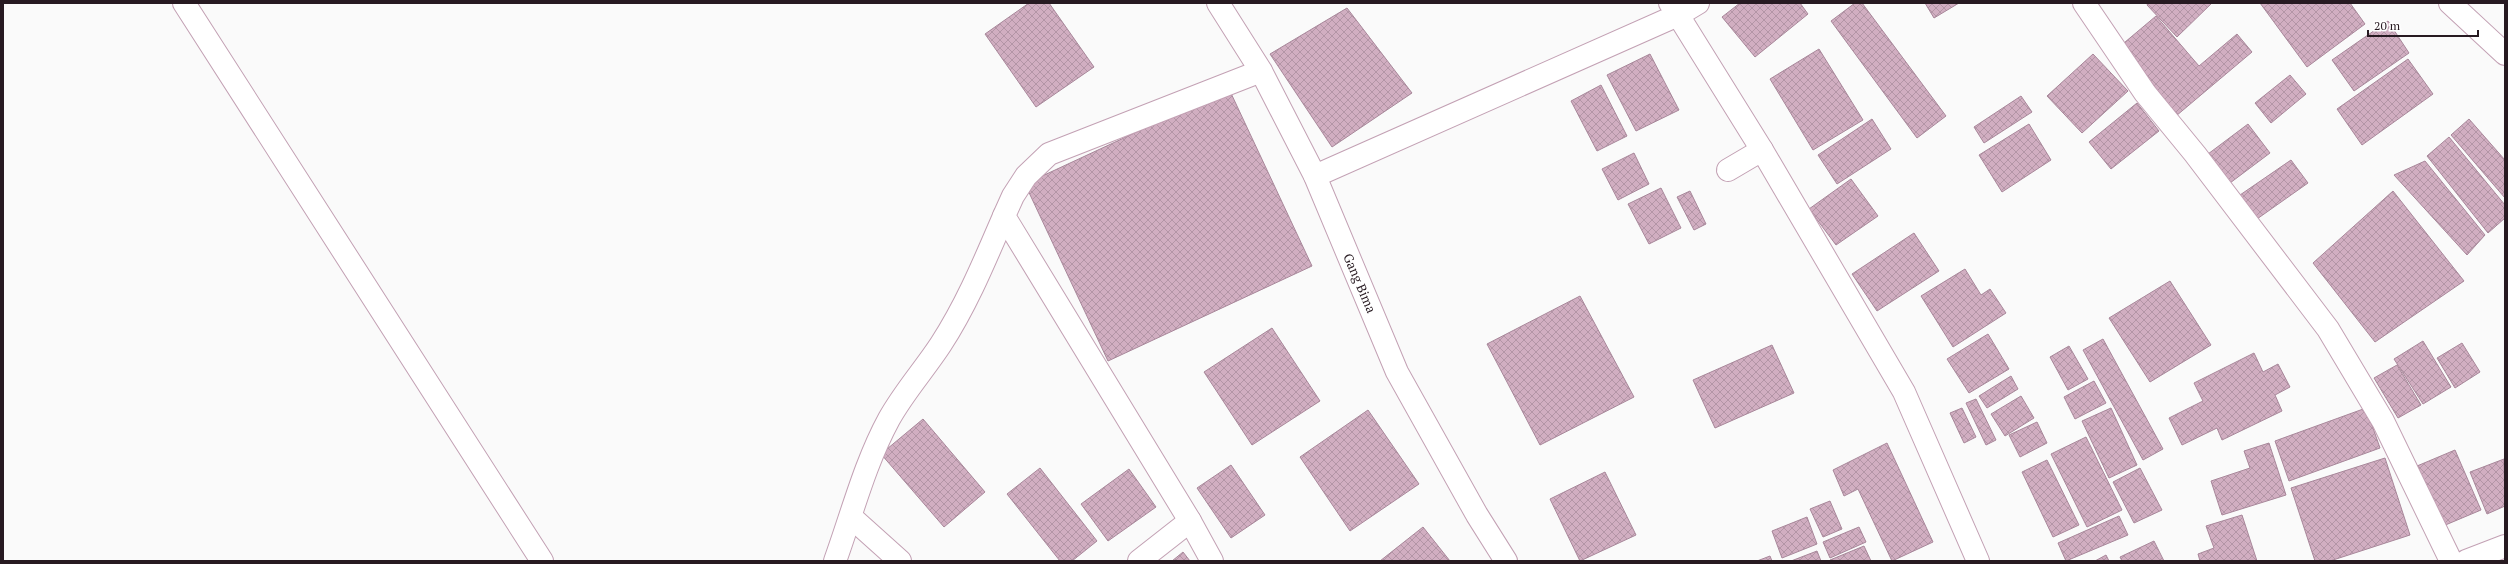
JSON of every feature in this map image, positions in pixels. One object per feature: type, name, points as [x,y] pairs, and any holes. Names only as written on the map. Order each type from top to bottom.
[{"type":"street","points":[[184,3],[542,561]]},
{"type":"street","name":"Gang Bima","points":[[1218,3],[1261,71],[1315,176],[1397,372],[1477,515],[1506,561]]},
{"type":"street","points":[[1315,176],[1674,9],[1698,3]]},
{"type":"street","points":[[2084,3],[2145,93],[2195,154],[2328,329],[2383,421],[2451,561]]},
{"type":"street","points":[[2450,3],[2505,54]]},
{"type":"street","points":[[1674,9],[1762,150],[1904,392],[1978,561]]},
{"type":"street","points":[[835,561],[873,453],[889,419],[913,380],[940,345],[969,296],[1013,196],[1026,176],[1049,154],[1261,71]]},
{"type":"street","points":[[1728,170],[1762,150]]},
{"type":"street","points":[[1004,216],[1190,521],[1212,561]]},
{"type":"street","points":[[851,517],[900,561]]},
{"type":"street","points":[[1139,561],[1190,521]]},
{"type":"street","points":[[2466,561],[2505,546]]},
{"type":"building","points":[[1029,3],[1049,3],[1094,67],[1036,107],[985,34]]},
{"type":"building","points":[[1740,3],[1800,3],[1808,14],[1755,57],[1722,17]]},
{"type":"building","points":[[1855,3],[1862,3],[1946,116],[1917,138],[1831,21]]},
{"type":"building","points":[[1925,3],[1959,3],[1934,18]]},
{"type":"building","points":[[2148,3],[2212,3],[2177,37],[2147,5]]},
{"type":"building","points":[[2260,3],[2350,3],[2365,24],[2307,67]]},
{"type":"building","points":[[1347,8],[1412,93],[1332,147],[1270,54]]},
{"type":"building","points":[[2156,16],[2199,66],[2237,34],[2252,52],[2176,116],[2118,48]]},
{"type":"building","points":[[2388,21],[2409,53],[2354,91],[2332,60]]},
{"type":"building","points":[[1819,49],[1863,120],[1813,150],[1770,79]]},
{"type":"building","points":[[1650,54],[1679,110],[1636,131],[1607,75]]},
{"type":"building","points":[[2093,54],[2128,91],[2082,133],[2047,96]]},
{"type":"building","points":[[2408,59],[2433,94],[2362,145],[2337,109]]},
{"type":"building","points":[[2290,75],[2306,94],[2271,123],[2255,103]]},
{"type":"building","points":[[1601,85],[1627,136],[1597,151],[1571,101]]},
{"type":"building","points":[[1229,89],[1312,266],[1108,361],[1025,184]]},
{"type":"building","points":[[2021,96],[2032,112],[1984,143],[1974,127]]},
{"type":"building","points":[[2137,103],[2159,131],[2111,169],[2089,142]]},
{"type":"building","points":[[1872,119],[1891,149],[1837,184],[1818,155]]},
{"type":"building","points":[[2469,119],[2505,160],[2505,198],[2451,135]]},
{"type":"building","points":[[2029,124],[2051,160],[2002,192],[1979,155]]},
{"type":"building","points":[[2248,124],[2270,153],[2230,183],[2208,154]]},
{"type":"building","points":[[2449,137],[2505,205],[2505,218],[2488,233],[2427,156]]},
{"type":"building","points":[[1634,153],[1649,184],[1618,200],[1602,169]]},
{"type":"building","points":[[2291,160],[2308,183],[2257,219],[2240,195]]},
{"type":"building","points":[[2425,161],[2485,235],[2467,255],[2394,175]]},
{"type":"building","points":[[1851,179],[1878,216],[1836,245],[1809,209]]},
{"type":"building","points":[[1661,188],[1681,228],[1649,244],[1628,204]]},
{"type":"building","points":[[1690,191],[1706,224],[1694,230],[1677,197]]},
{"type":"building","points":[[2393,191],[2464,281],[2375,342],[2313,263]]},
{"type":"building","points":[[1914,233],[1939,271],[1877,311],[1852,274]]},
{"type":"building","points":[[1965,269],[1981,295],[1990,289],[2006,313],[1953,347],[1921,296]]},
{"type":"building","points":[[2170,281],[2211,345],[2150,382],[2109,318]]},
{"type":"building","points":[[1580,296],[1634,397],[1540,445],[1487,344]]},
{"type":"building","points":[[1272,328],[1320,401],[1252,445],[1204,372]]},
{"type":"building","points":[[1988,334],[2009,369],[1969,393],[1947,359]]},
{"type":"building","points":[[2103,339],[2163,449],[2143,460],[2083,350]]},
{"type":"building","points":[[2423,341],[2451,387],[2423,404],[2394,359]]},
{"type":"building","points":[[2462,343],[2480,372],[2455,388],[2437,358]]},
{"type":"building","points":[[1772,345],[1794,393],[1715,428],[1693,380]]},
{"type":"building","points":[[2069,346],[2088,379],[2068,390],[2050,357]]},
{"type":"building","points":[[2254,353],[2263,372],[2278,364],[2290,387],[2275,395],[2282,411],[2222,440],[2217,428],[2182,445],[2169,418],[2203,401],[2194,383]]},
{"type":"building","points":[[2397,365],[2421,405],[2398,418],[2374,378]]},
{"type":"building","points":[[2011,376],[2018,389],[1987,408],[1979,396]]},
{"type":"building","points":[[2094,381],[2106,403],[2075,419],[2064,397]]},
{"type":"building","points":[[2021,396],[2034,418],[2005,436],[1991,414]]},
{"type":"building","points":[[1976,399],[1996,440],[1986,445],[1966,403]]},
{"type":"building","points":[[1962,408],[1976,437],[1964,443],[1950,413]]},
{"type":"building","points":[[2111,408],[2137,465],[2109,478],[2082,421]]},
{"type":"building","points":[[2366,408],[2380,448],[2289,481],[2275,441]]},
{"type":"building","points":[[1368,410],[1419,484],[1350,531],[1300,457]]},
{"type":"building","points":[[923,419],[985,492],[944,527],[881,454]]},
{"type":"building","points":[[2037,422],[2047,443],[2020,457],[2009,435]]},
{"type":"building","points":[[2086,437],[2122,510],[2087,527],[2051,454]]},
{"type":"building","points":[[1887,443],[1933,542],[1892,561],[1858,489],[1844,496],[1833,470]]},
{"type":"building","points":[[2269,443],[2286,495],[2222,515],[2211,481],[2250,468],[2244,451]]},
{"type":"building","points":[[2455,450],[2481,510],[2443,526],[2417,466]]},
{"type":"building","points":[[2385,458],[2410,535],[2330,561],[2315,561],[2291,488]]},
{"type":"building","points":[[2504,459],[2505,506],[2487,514],[2470,472]]},
{"type":"building","points":[[2047,460],[2079,525],[2053,537],[2022,472]]},
{"type":"building","points":[[1231,465],[1265,515],[1231,538],[1197,488]]},
{"type":"building","points":[[1040,468],[1097,541],[1072,561],[1060,561],[1007,494]]},
{"type":"building","points":[[2140,468],[2162,510],[2134,523],[2113,482]]},
{"type":"building","points":[[1129,469],[1156,507],[1108,541],[1081,504]]},
{"type":"building","points":[[1605,472],[1636,535],[1580,561],[1550,499]]},
{"type":"building","points":[[1830,501],[1842,529],[1823,537],[1810,509]]},
{"type":"building","points":[[2242,515],[2257,561],[2200,561],[2198,554],[2214,548],[2206,526]]},
{"type":"building","points":[[2119,516],[2128,535],[2066,561],[2058,543]]},
{"type":"building","points":[[1807,517],[1817,544],[1782,558],[1772,531]]},
{"type":"building","points":[[1423,527],[1450,561],[1380,561]]},
{"type":"building","points":[[1859,527],[1866,542],[1830,558],[1823,542]]},
{"type":"building","points":[[2154,541],[2164,561],[2122,561],[2120,557]]},
{"type":"building","points":[[1864,546],[1871,561],[1830,561],[1830,560]]},
{"type":"building","points":[[1817,551],[1821,561],[1791,561]]},
{"type":"building","points":[[1183,552],[1190,561],[1172,561]]},
{"type":"building","points":[[2106,555],[2109,561],[2095,561]]},
{"type":"building","points":[[1770,556],[1772,561],[1757,561]]}]
